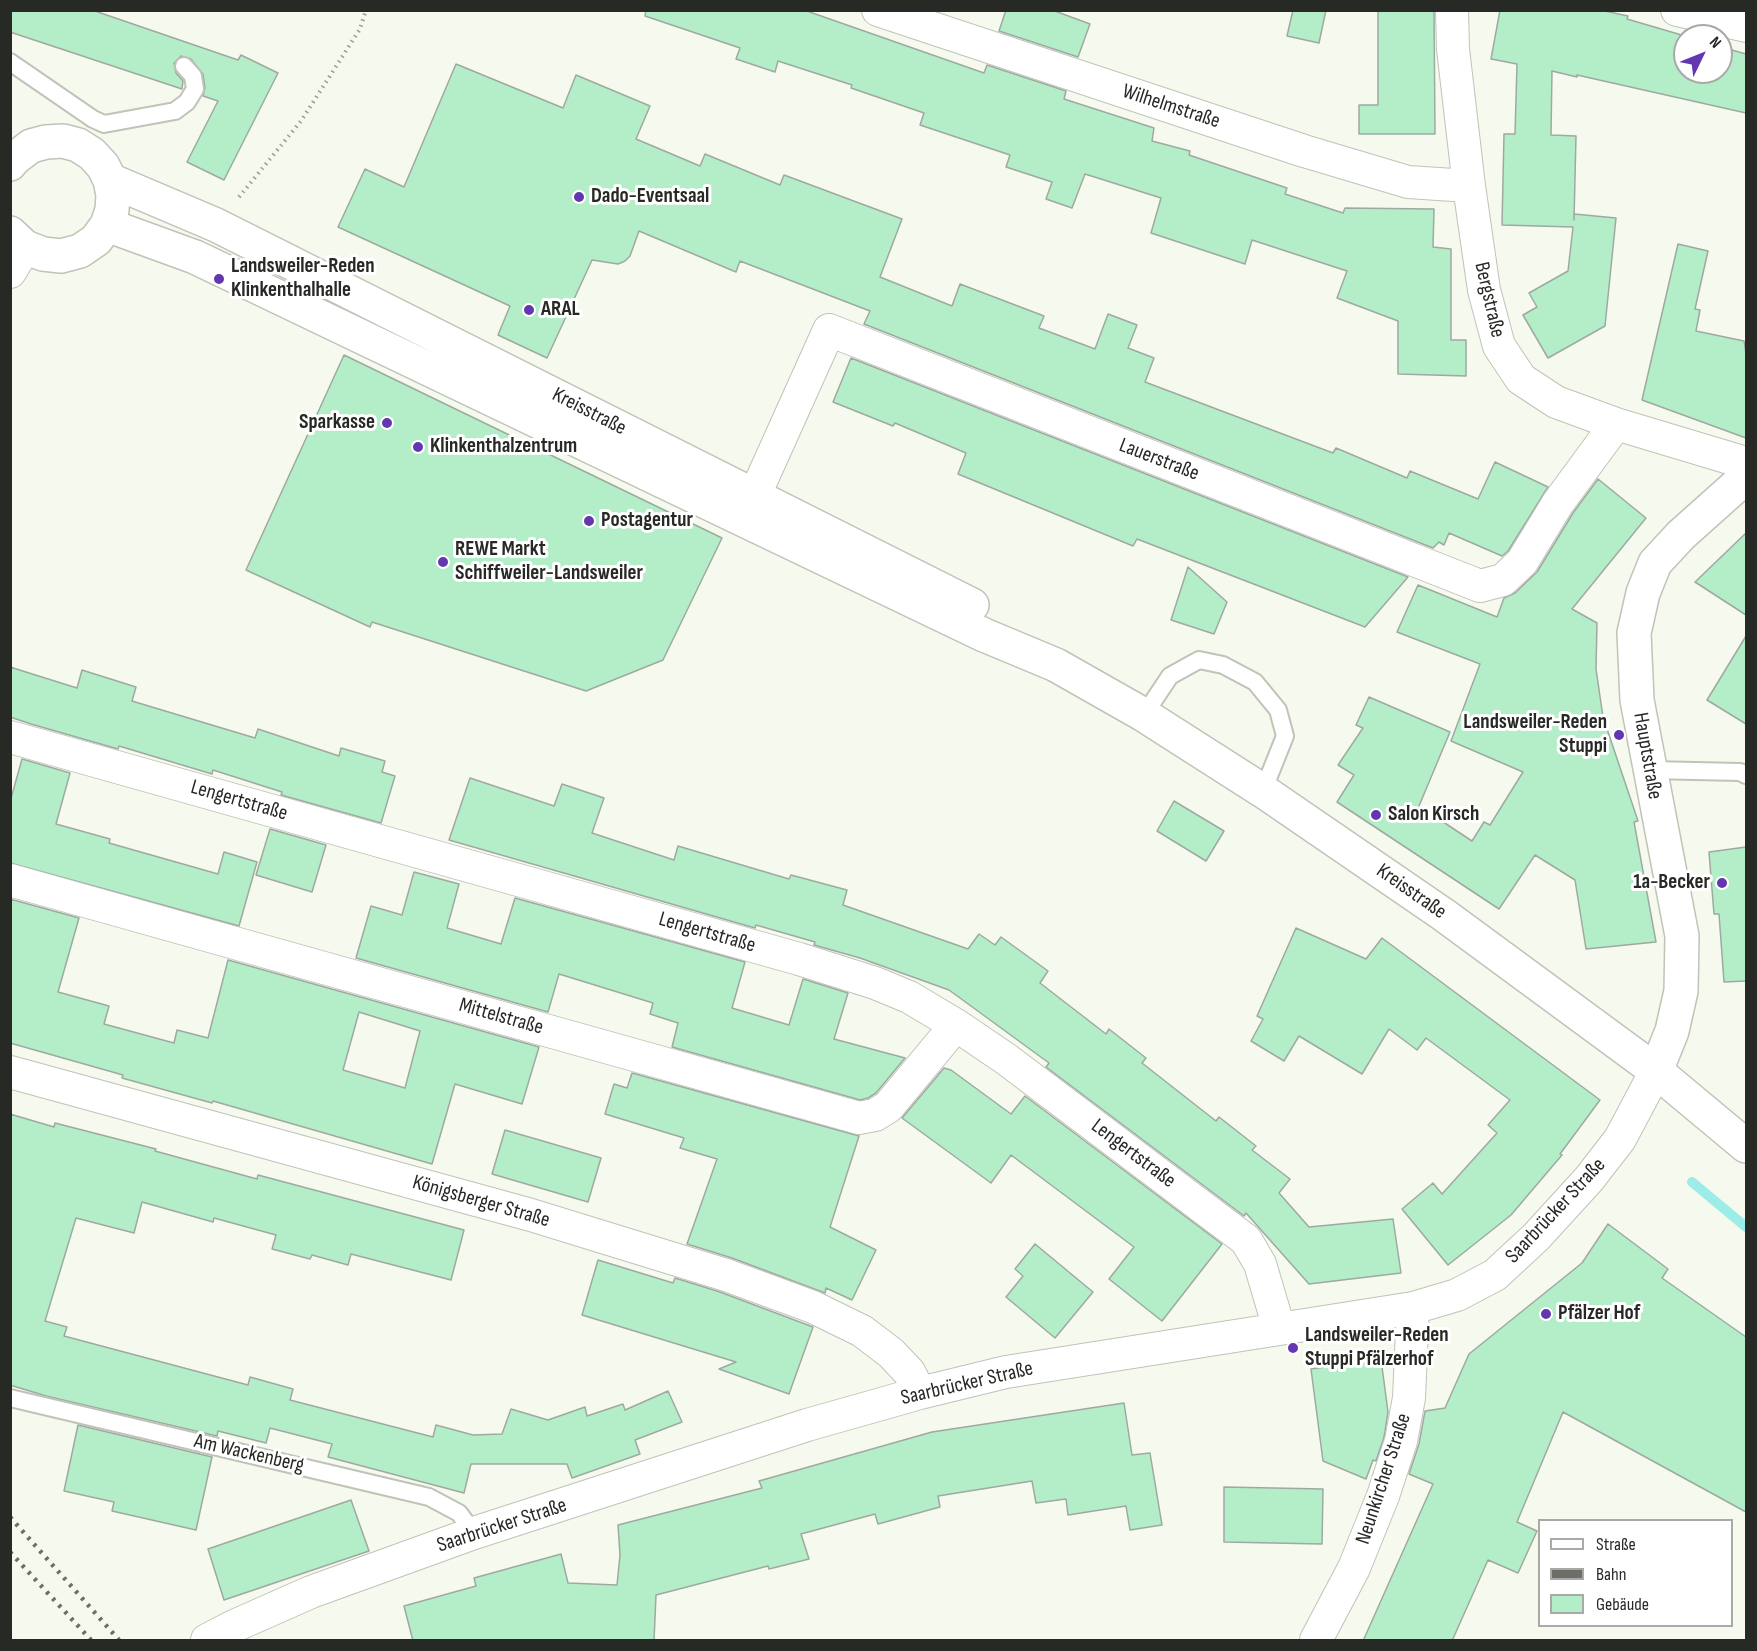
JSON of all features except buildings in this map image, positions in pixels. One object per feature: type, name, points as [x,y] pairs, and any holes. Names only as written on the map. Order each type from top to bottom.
[{"type":"main road","points":[[15,251],[61,256],[80,251],[96,240],[107,225],[112,210],[113,195],[110,180],[103,166],[92,154],[86,132],[17,149]]},
{"type":"main road","name":"Kreisstraße","points":[[110,180],[216,225],[749,507]]},
{"type":"main road","name":"Kreisstraße","points":[[107,225],[195,257],[995,616],[1056,665],[1144,715],[1263,790],[1444,915],[1656,1071],[1746,1146]]},
{"type":"main road","name":"Hauptstraße","points":[[1656,1071],[1672,1031],[1681,991],[1682,936],[1637,700],[1634,633],[1643,593],[1655,563],[1681,535],[1746,477]]},
{"type":"street","name":"Wilhelmstraße","points":[[878,10],[1304,151],[1408,183],[1469,186]]},
{"type":"street","name":"Bergstraße","points":[[1452,10],[1453,49],[1469,186],[1484,290],[1499,346],[1521,379],[1556,402],[1616,424],[1746,463]]},
{"type":"street","points":[[1677,10],[1715,15],[1746,26]]},
{"type":"street","name":"Lauerstraße","points":[[749,507],[829,330],[1480,586],[1503,579],[1522,562],[1558,503],[1616,424]]},
{"type":"street","name":"Lengertstraße","points":[[10,737],[800,959],[875,983],[900,994],[956,1025],[1006,1059],[1246,1240],[1260,1264],[1279,1329]]},
{"type":"street","name":"Mittelstraße","points":[[10,880],[859,1118],[875,1115],[888,1107],[956,1025]]},
{"type":"street","name":"Saarbrücker Straße","points":[[207,1641],[231,1627],[311,1592],[474,1533],[807,1425],[920,1393],[1006,1372],[1413,1308],[1457,1295],[1495,1275],[1536,1238],[1589,1179],[1620,1139],[1656,1071]]},
{"type":"street","name":"Königsberger Straße","points":[[10,1072],[531,1215],[726,1275],[813,1307],[861,1331],[891,1353],[909,1372],[920,1393]]},
{"type":"street","name":"Neunkircher Straße","points":[[1316,1641],[1354,1569],[1383,1496],[1401,1441],[1410,1398],[1413,1308]]},
{"type":"lane","points":[[10,62],[86,132],[104,123],[175,111],[187,102],[195,90],[193,76],[184,66]]},
{"type":"lane","points":[[1144,715],[1170,676],[1199,660],[1223,665],[1254,682],[1278,710],[1285,736],[1263,790]]},
{"type":"lane","points":[[1650,770],[1740,772],[1746,775]]},
{"type":"lane","name":"Am Wackenberg","points":[[10,1398],[429,1497],[459,1513],[474,1533]]},
{"type":"path","points":[[216,225],[301,121],[360,29],[366,10]]},
{"type":"waterway","points":[[1692,1182],[1746,1227]]},
{"type":"railway","points":[[10,1517],[119,1640]]},
{"type":"railway","points":[[10,1552],[91,1640]]},
{"type":"place","name":"Dado-Eventsaal","points":[[579,197]]},
{"type":"place","name":"Landsweiler-Reden Klinkenthalhalle","points":[[219,279]]},
{"type":"place","name":"ARAL","points":[[529,310]]},
{"type":"place","name":"Sparkasse","points":[[387,423]]},
{"type":"place","name":"Klinkenthalzentrum","points":[[418,447]]},
{"type":"place","name":"Postagentur","points":[[589,521]]},
{"type":"place","name":"REWE Markt Schiffweiler-Landsweiler","points":[[443,562]]},
{"type":"place","name":"Landsweiler-Reden Stuppi","points":[[1619,735]]},
{"type":"place","name":"Salon Kirsch","points":[[1376,815]]},
{"type":"place","name":"1a-Becker","points":[[1722,883]]},
{"type":"place","name":"Pfälzer Hof","points":[[1546,1314]]},
{"type":"place","name":"Landsweiler-Reden Stuppi Pfälzerhof","points":[[1293,1348]]}]
